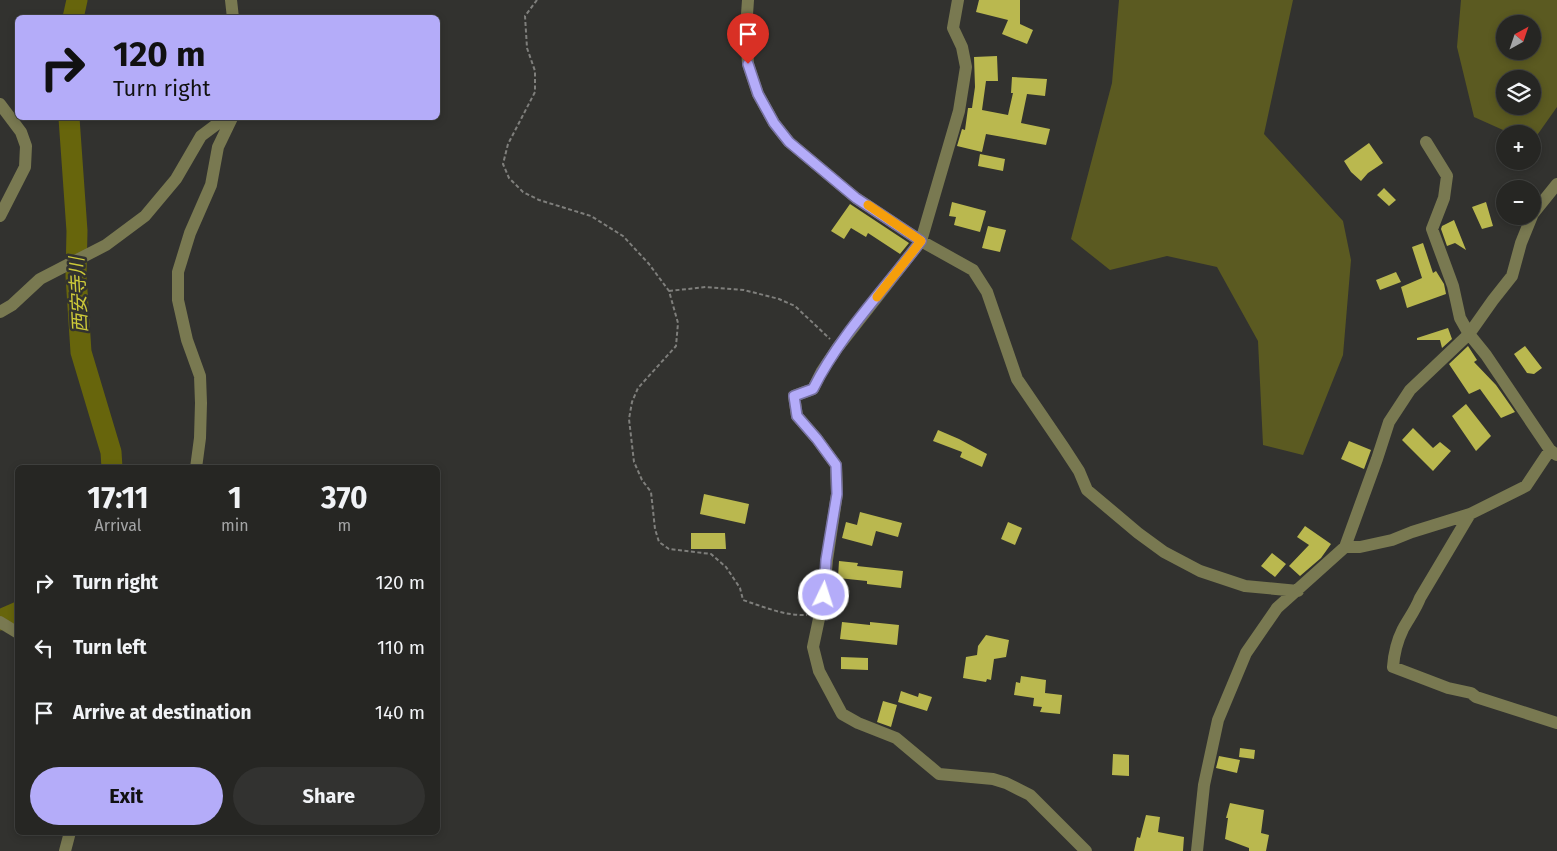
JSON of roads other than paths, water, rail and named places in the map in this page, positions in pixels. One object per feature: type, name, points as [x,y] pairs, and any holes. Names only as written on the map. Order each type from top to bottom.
[{"type":"street","points":[[231,0],[233,15]]},
{"type":"street","points":[[748,0],[746,29],[748,64],[758,94],[774,123],[789,142],[856,198],[921,241],[974,270],[987,292],[1017,379],[1079,471],[1087,490],[1138,533],[1164,552],[1200,571],[1245,586],[1298,591]]},
{"type":"street","points":[[958,0],[952,28],[962,47],[966,66],[960,111],[921,241],[838,347],[813,389],[794,396],[797,416],[836,465],[837,494],[826,560],[824,595],[813,647],[819,671],[842,714],[858,723],[896,738],[940,774],[993,779],[1030,794],[1086,851]]},
{"type":"street","points":[[0,104],[21,132],[26,146],[25,167],[0,216]]},
{"type":"street","points":[[0,312],[12,305],[40,279],[106,245],[145,216],[176,179],[200,136],[222,120]]},
{"type":"street","points":[[196,465],[201,411],[200,376],[187,340],[178,300],[178,272],[190,233],[211,185],[218,147],[231,120]]},
{"type":"street","points":[[1345,547],[1360,547],[1392,540],[1470,514],[1526,486],[1553,452],[1486,355],[1469,334],[1460,318],[1453,286],[1432,229],[1444,198],[1447,176],[1426,142]]},
{"type":"street","points":[[1541,204],[1557,184]]},
{"type":"street","points":[[1197,851],[1204,785],[1218,720],[1246,654],[1278,608],[1345,547],[1389,422],[1410,390],[1469,334],[1512,276],[1528,225]]},
{"type":"street","points":[[1470,514],[1403,630],[1394,651],[1393,667],[1448,688],[1557,723]]},
{"type":"street","points":[[0,622],[15,631]]},
{"type":"street","points":[[65,851],[69,835]]},
{"type":"waterway","name":"西安寺川","points":[[74,15],[77,0]]},
{"type":"waterway","name":"西安寺川","points":[[69,120],[77,231],[76,276],[81,352],[111,452],[112,465]]},
{"type":"waterway","name":"西安寺川","points":[[0,620],[15,613]]}]
